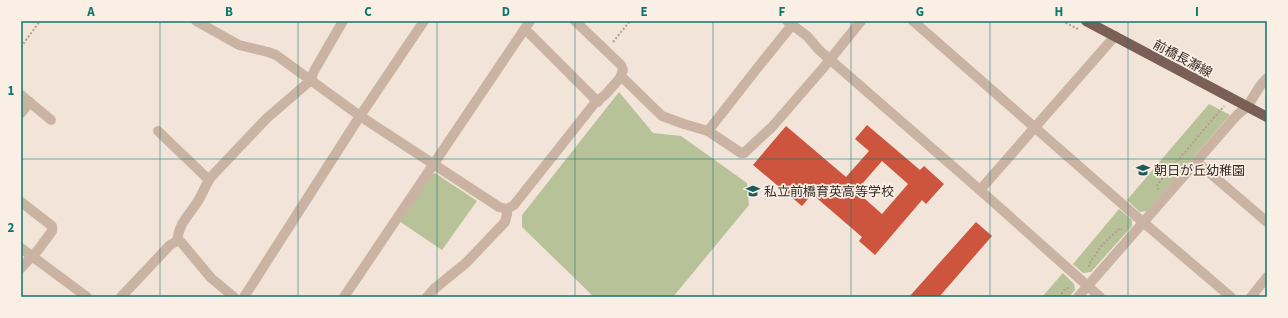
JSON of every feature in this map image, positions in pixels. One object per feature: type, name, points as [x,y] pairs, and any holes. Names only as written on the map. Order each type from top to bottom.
[{"type":"main road","name":"前橋長瀞線","points":[[1086,21],[1267,117]]},
{"type":"street","points":[[122,297],[170,245],[177,240],[181,225],[196,204],[209,180],[266,119],[311,80],[314,70],[342,21]]},
{"type":"street","points":[[244,297],[360,116],[424,21]]},
{"type":"street","points":[[202,22],[239,45],[276,55],[360,116],[499,207],[507,209],[514,205],[598,102],[620,78],[623,70],[621,65],[575,21]]},
{"type":"street","points":[[620,78],[624,79],[662,116],[708,131],[741,153],[744,153],[772,127],[824,67],[861,21]]},
{"type":"street","points":[[913,21],[1231,297]]},
{"type":"street","points":[[708,131],[790,23],[807,36],[830,59],[1100,297]]},
{"type":"street","points":[[527,25],[530,33],[598,102]]},
{"type":"street","points":[[344,297],[527,25]]},
{"type":"street","points":[[980,190],[1036,128],[1115,36]]},
{"type":"street","points":[[1076,293],[1088,286],[1144,223],[1237,115],[1247,107],[1267,78]]},
{"type":"street","points":[[21,94],[51,120]]},
{"type":"street","points":[[21,113],[30,102]]},
{"type":"street","points":[[158,131],[209,180]]},
{"type":"street","points":[[1197,162],[1267,222]]},
{"type":"street","points":[[21,202],[53,228],[38,250],[21,268]]},
{"type":"street","points":[[427,297],[434,289],[466,263],[505,222],[508,214],[507,209]]},
{"type":"street","points":[[177,240],[181,242],[211,278],[234,297]]},
{"type":"street","points":[[21,248],[87,297]]},
{"type":"street","points":[[1251,297],[1267,277]]},
{"type":"path","points":[[21,47],[40,21]]},
{"type":"path","points":[[606,51],[630,21]]},
{"type":"path","points":[[1156,194],[1159,191],[1157,185],[1224,106]]},
{"type":"path","points":[[1088,270],[1089,264],[1110,236],[1120,228],[1125,231]]},
{"type":"path","points":[[1059,297],[1066,288],[1076,293]]},
{"type":"green space","points":[[619,92],[653,133],[681,136],[747,183],[749,205],[673,297],[594,297],[522,227],[522,215]]},
{"type":"green space","points":[[1209,104],[1230,115],[1147,211],[1140,212],[1127,200]]},
{"type":"green space","points":[[435,173],[477,201],[442,250],[399,221],[429,176]]},
{"type":"green space","points":[[1119,209],[1132,220],[1132,226],[1091,272],[1083,273],[1073,264]]},
{"type":"green space","points":[[1063,273],[1074,284],[1075,290],[1069,297],[1042,297]]},
{"type":"building","points":[[867,125],[920,170],[924,166],[944,184],[926,204],[922,200],[875,255],[859,241],[862,237],[812,194],[802,206],[753,165],[786,126],[846,177],[869,151],[855,139]],"holes":[[[882,161],[908,184],[882,214],[856,191]]]},
{"type":"building","points":[[976,222],[992,236],[939,297],[909,297]]},
{"type":"place","name":"朝日が丘幼稚園","points":[[1143,170]]},
{"type":"place","name":"私立前橋育英高等学校","points":[[753,191]]}]
